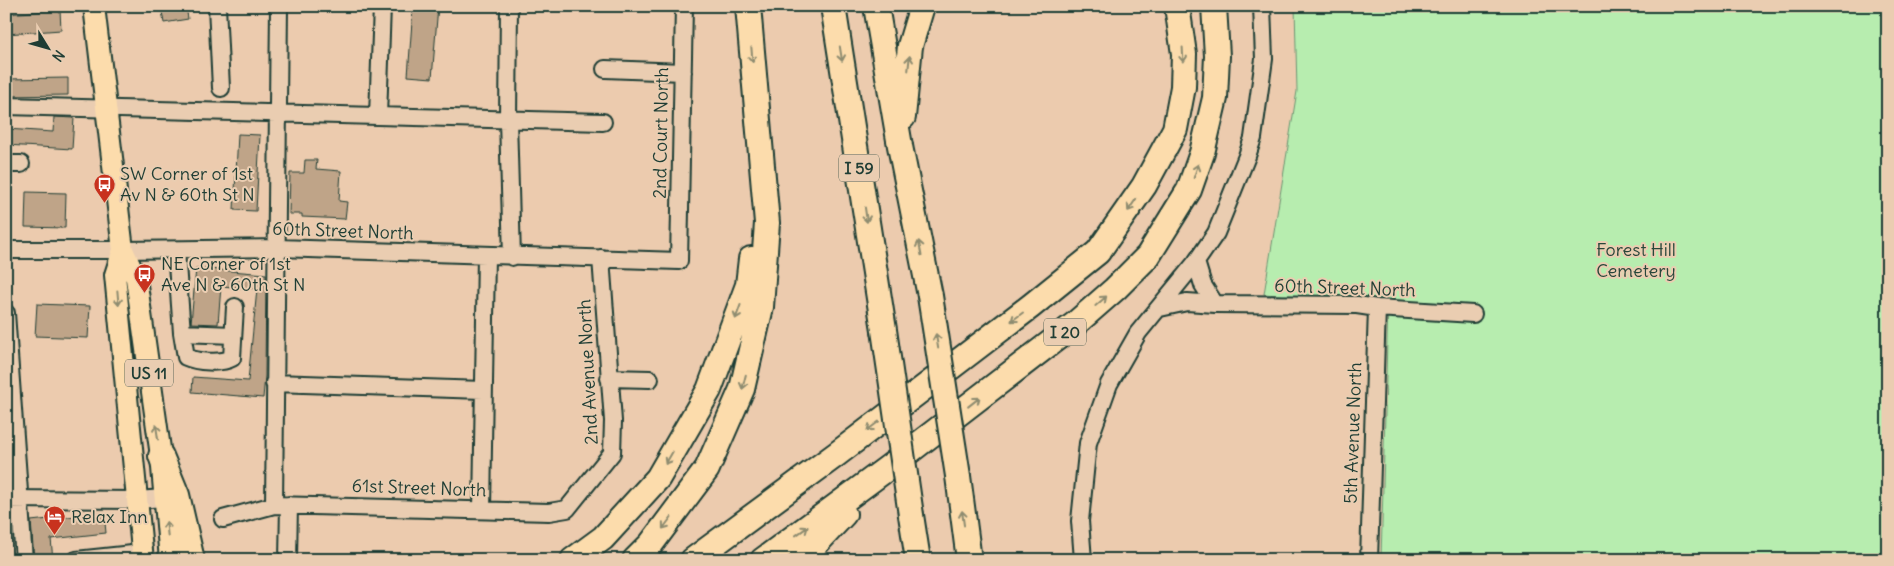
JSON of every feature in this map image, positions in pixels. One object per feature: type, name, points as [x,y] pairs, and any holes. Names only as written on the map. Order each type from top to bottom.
[{"type":"highway","points":[[635,560],[651,544],[707,469],[742,390],[761,308],[767,223],[748,6]]},
{"type":"highway","name":"I 59","points":[[834,6],[918,560]]},
{"type":"highway","name":"I 59","points":[[876,6],[900,146],[930,296],[969,560]]},
{"type":"highway","points":[[900,146],[910,46],[922,6]]},
{"type":"highway","points":[[693,560],[838,454],[1032,306],[1098,252],[1144,186],[1175,129],[1182,87],[1184,54],[1177,6]]},
{"type":"highway","name":"I 20","points":[[763,560],[889,467],[1075,324],[1115,289],[1148,256],[1189,190],[1202,153],[1215,98],[1217,56],[1214,6]]},
{"type":"highway","points":[[573,560],[603,538],[658,478],[709,390],[748,285],[761,160]]},
{"type":"highway","points":[[161,456],[177,495],[192,560]]},
{"type":"highway","points":[[801,560],[889,467]]},
{"type":"main road","name":"US 11","points":[[94,6],[123,250],[136,278],[161,456],[170,560]]},
{"type":"main road","name":"US 11","points":[[123,250],[116,275],[142,557]]},
{"type":"street","points":[[217,6],[221,88]]},
{"type":"street","points":[[279,6],[277,113],[278,248],[274,383],[281,505],[288,560]]},
{"type":"street","points":[[378,116],[382,6]]},
{"type":"street","points":[[509,6],[508,120],[512,257]]},
{"type":"street","name":"2nd Court North","points":[[679,261],[684,6]]},
{"type":"street","points":[[1083,560],[1080,522],[1088,443],[1109,384],[1138,332],[1160,308],[1216,233],[1253,138],[1264,59],[1262,6]]},
{"type":"street","points":[[605,69],[683,72]]},
{"type":"street","points":[[6,106],[603,122]]},
{"type":"street","name":"60th Street North","points":[[6,250],[278,248],[679,261]]},
{"type":"street","points":[[176,250],[182,333],[186,357],[192,360],[227,361],[232,358],[235,307]]},
{"type":"street","points":[[482,510],[486,255]]},
{"type":"street","name":"2nd Avenue North","points":[[548,512],[567,509],[612,453],[613,421],[601,258]]},
{"type":"street","points":[[1196,262],[1203,285],[1215,304]]},
{"type":"street","name":"60th Street North","points":[[1160,308],[1186,302],[1357,305],[1473,314]]},
{"type":"street","name":"5th Avenue North","points":[[1369,560],[1377,308]]},
{"type":"street","points":[[6,313],[13,499],[24,560]]},
{"type":"street","points":[[182,333],[233,335]]},
{"type":"street","points":[[610,378],[650,379]]},
{"type":"street","points":[[274,383],[484,390]]},
{"type":"street","points":[[13,499],[137,500],[164,498]]},
{"type":"street","name":"61st Street North","points":[[223,519],[281,505],[548,512]]},
{"type":"street","points":[[76,560],[142,557]]},
{"type":"green space","name":"Forest Hill Cemetery","points":[[1295,6],[1888,6],[1888,560],[1381,560],[1388,304],[1264,294],[1297,91]]},
{"type":"building","points":[[161,6],[186,6],[188,19],[164,23]]},
{"type":"building","points":[[423,6],[438,6],[432,78],[408,76],[413,8],[423,8]]},
{"type":"building","points":[[60,10],[61,30],[6,34],[6,14]]},
{"type":"building","points":[[68,78],[68,95],[6,96],[6,79]]},
{"type":"building","points":[[54,117],[74,118],[72,149],[6,145],[6,129],[53,132]]},
{"type":"building","points":[[238,134],[260,135],[256,211],[234,210]]},
{"type":"building","points":[[305,160],[317,160],[316,169],[341,171],[339,201],[347,202],[345,219],[302,217],[302,214],[289,214],[290,173],[304,173]]},
{"type":"building","points":[[26,192],[66,193],[65,228],[25,227]]},
{"type":"building","points":[[196,268],[266,274],[263,398],[192,392],[193,377],[248,381],[257,289],[221,286],[218,324],[191,323]]},
{"type":"building","points":[[37,304],[90,306],[88,338],[35,336]]},
{"type":"building","name":"Relax Inn","points":[[104,513],[106,533],[51,539],[53,560],[34,560],[31,521]]},
{"type":"place","name":"SW Corner of 1st Av N & 60th St N","points":[[104,203]]},
{"type":"place","name":"NE Corner of 1st Ave N & 60th St N","points":[[145,293]]},
{"type":"place","name":"Relax Inn","points":[[55,536]]}]
